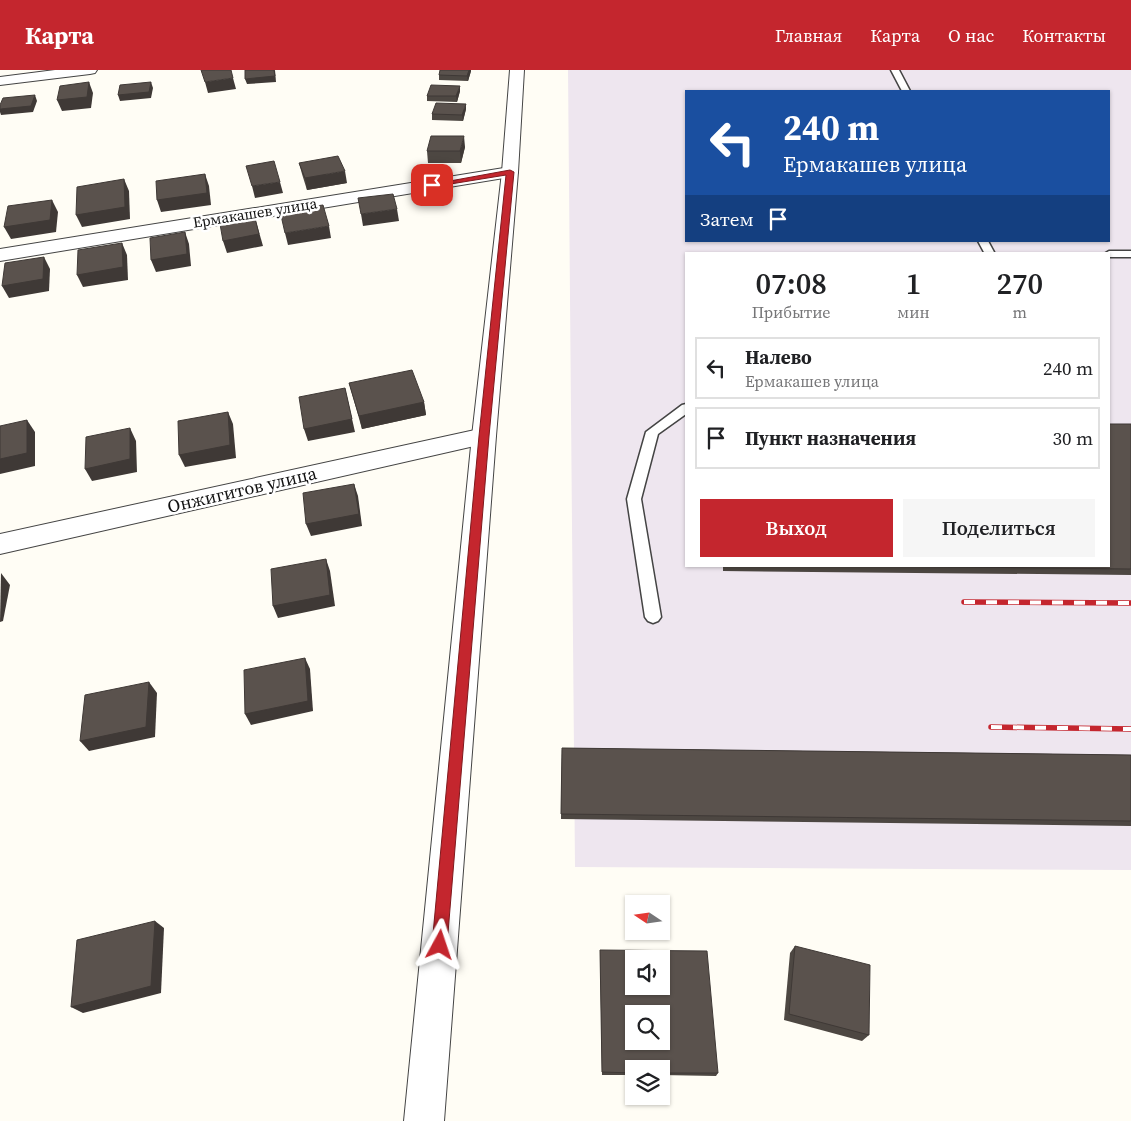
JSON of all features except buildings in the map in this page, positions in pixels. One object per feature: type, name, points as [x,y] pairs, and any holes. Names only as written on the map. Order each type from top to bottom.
[{"type":"street","points":[[0,81],[90,70]]},
{"type":"street","points":[[424,1121],[484,436],[510,172],[517,70]]},
{"type":"street","name":"Ермакашев улица","points":[[0,255],[510,172]]},
{"type":"street","name":"Онжигитов улица","points":[[0,544],[484,436]]},
{"type":"lane","points":[[895,70],[905,90]]},
{"type":"lane","points":[[1110,254],[1131,254]]},
{"type":"lane","points":[[653,617],[634,499],[652,432],[685,409]]},
{"type":"shaded area","points":[[568,70],[1131,70],[1131,870],[575,867]]},
{"type":"railway","points":[[964,602],[1131,603]]},
{"type":"railway","points":[[991,727],[1131,729]]},
{"type":"route","points":[[432,185],[510,172],[484,436],[440,945]]}]
